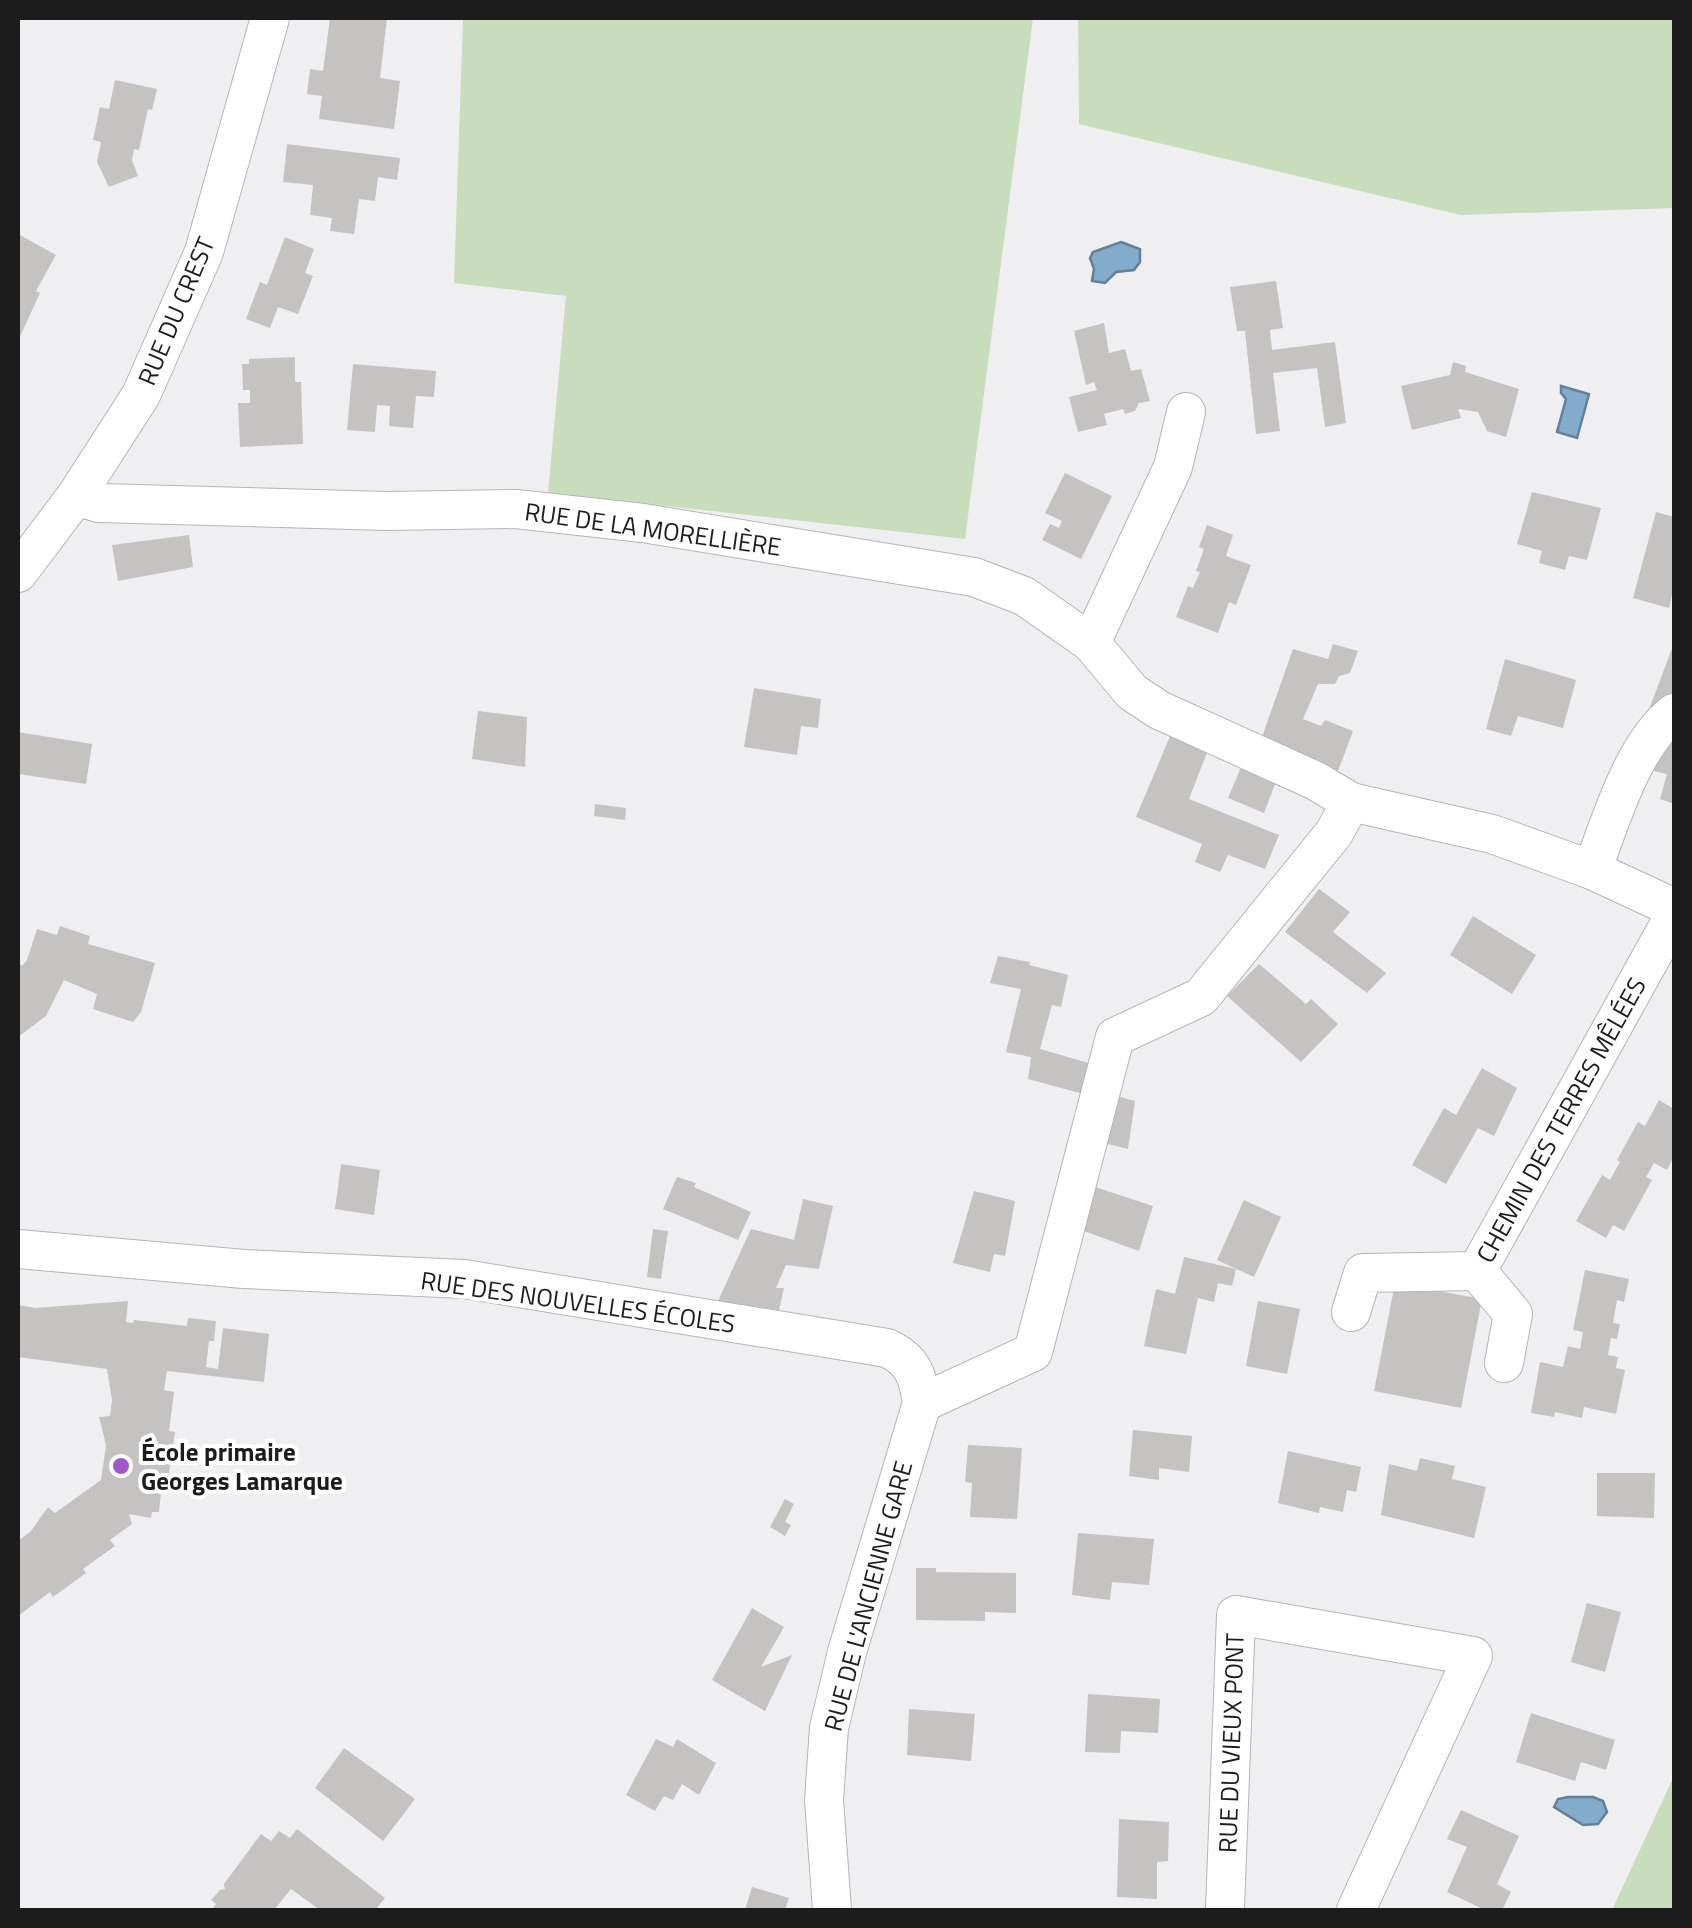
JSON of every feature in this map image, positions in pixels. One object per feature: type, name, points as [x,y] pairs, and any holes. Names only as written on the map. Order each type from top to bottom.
[{"type":"street","name":"RUE DU CREST","points":[[18,572],[76,496],[141,395],[204,252],[270,18]]},
{"type":"street","points":[[1091,643],[1173,467],[1186,412]]},
{"type":"street","name":"RUE DE LA MORELLIÈRE","points":[[76,496],[99,503],[387,511],[516,510],[642,523],[974,577],[1024,596],[1091,643],[1132,692],[1160,710],[1316,780],[1351,802],[1492,834],[1592,870],[1674,908]]},
{"type":"street","points":[[1592,870],[1630,775],[1674,713]]},
{"type":"street","points":[[922,1404],[1034,1352],[1115,1037],[1201,997],[1334,833],[1351,802]]},
{"type":"street","name":"CHEMIN DES TERRES MÊLÉES","points":[[1477,1272],[1674,916]]},
{"type":"street","name":"RUE DES NOUVELLES ÉCOLES","points":[[18,1249],[244,1269],[464,1280],[848,1341],[887,1348],[905,1356],[918,1376],[922,1404]]},
{"type":"street","name":"CHEMIN DES TERRES MÊLÉES","points":[[1351,1312],[1362,1273],[1477,1272],[1513,1314],[1504,1363]]},
{"type":"street","name":"RUE DE L'ANCIENNE GARE","points":[[832,1910],[824,1800],[829,1728],[847,1652],[922,1404]]},
{"type":"street","name":"RUE DU VIEUX PONT","points":[[1225,1910],[1236,1615],[1473,1656],[1356,1910]]},
{"type":"green space","points":[[463,18],[1033,18],[965,539],[548,493],[566,296],[454,283]]},
{"type":"green space","points":[[1078,18],[1674,18],[1674,208],[1461,215],[1079,124]]},
{"type":"green space","points":[[1674,1776],[1674,1910],[1612,1910]]},
{"type":"water","points":[[1121,242],[1140,249],[1140,262],[1134,270],[1116,272],[1105,283],[1092,281],[1093,252]]},
{"type":"water","points":[[1561,386],[1589,394],[1577,438],[1557,432],[1566,399]]},
{"type":"water","points":[[1593,1797],[1603,1801],[1607,1812],[1598,1824],[1583,1825],[1554,1807],[1558,1799]]},
{"type":"building","points":[[330,18],[387,18],[380,78],[400,81],[394,129],[319,119],[322,96],[307,94],[310,69],[323,71]]},
{"type":"building","points":[[115,80],[157,89],[139,150],[134,149],[132,160],[138,176],[109,187],[97,162],[101,142],[93,140],[100,107],[109,109]]},
{"type":"building","points":[[287,144],[400,158],[397,180],[378,177],[375,201],[359,199],[354,234],[330,231],[332,218],[310,215],[313,185],[283,182]]},
{"type":"building","points":[[18,234],[56,255],[36,291],[40,293],[18,341]]},
{"type":"building","points":[[285,237],[314,249],[305,273],[313,276],[298,314],[278,307],[270,328],[246,319],[260,282],[267,285]]},
{"type":"building","points":[[1276,281],[1283,328],[1270,330],[1272,350],[1335,342],[1346,423],[1325,427],[1317,368],[1273,373],[1280,431],[1256,434],[1245,331],[1237,331],[1230,287]]},
{"type":"building","points":[[1104,323],[1109,353],[1125,349],[1131,371],[1141,369],[1150,401],[1139,403],[1135,411],[1125,414],[1123,409],[1104,414],[1107,425],[1078,432],[1069,397],[1097,390],[1094,382],[1086,385],[1074,331]]},
{"type":"building","points":[[295,357],[295,382],[301,382],[303,444],[240,447],[238,403],[250,403],[250,390],[243,390],[242,364],[249,364],[249,359]]},
{"type":"building","points":[[1453,362],[1466,366],[1465,372],[1519,389],[1506,437],[1487,431],[1478,412],[1458,409],[1461,418],[1412,430],[1401,386],[1450,375]]},
{"type":"building","points":[[353,364],[436,371],[434,397],[416,396],[413,428],[389,426],[390,406],[377,405],[375,432],[347,430]]},
{"type":"building","points":[[1065,473],[1112,496],[1081,559],[1042,540],[1050,524],[1059,528],[1062,521],[1045,513]]},
{"type":"building","points":[[1532,492],[1601,508],[1587,560],[1569,556],[1565,570],[1539,563],[1542,551],[1517,544]]},
{"type":"building","points":[[1656,512],[1674,517],[1674,586],[1669,608],[1633,598]]},
{"type":"building","points":[[1207,525],[1233,535],[1226,556],[1251,565],[1236,605],[1229,602],[1218,633],[1176,617],[1188,586],[1193,588],[1200,572],[1196,571],[1204,549],[1199,547]]},
{"type":"building","points":[[189,535],[193,567],[118,581],[112,545]]},
{"type":"building","points":[[1674,643],[1674,702],[1663,711],[1650,707]]},
{"type":"building","points":[[1333,644],[1358,651],[1350,673],[1339,676],[1335,684],[1318,684],[1303,719],[1321,726],[1325,720],[1353,731],[1338,771],[1262,737],[1293,649],[1328,659]]},
{"type":"building","points":[[1505,659],[1576,680],[1563,728],[1518,716],[1511,736],[1486,729]]},
{"type":"building","points":[[754,688],[821,699],[818,728],[801,726],[797,755],[744,747]]},
{"type":"building","points":[[478,711],[527,717],[525,767],[472,759]]},
{"type":"building","points":[[1674,724],[1674,804],[1660,799],[1667,774],[1645,769]]},
{"type":"building","points":[[18,732],[92,744],[86,784],[18,774]]},
{"type":"building","points":[[1171,734],[1208,750],[1189,799],[1279,835],[1265,869],[1228,855],[1220,872],[1195,862],[1202,844],[1136,817]]},
{"type":"building","points":[[1242,765],[1277,779],[1264,813],[1228,798]]},
{"type":"building","points":[[595,804],[626,808],[625,820],[594,816]]},
{"type":"building","points":[[1319,889],[1350,912],[1333,932],[1386,973],[1367,993],[1285,932]]},
{"type":"building","points":[[1473,916],[1536,955],[1512,994],[1450,955]]},
{"type":"building","points":[[60,926],[90,936],[88,944],[155,963],[141,1012],[133,1022],[93,1009],[97,994],[64,980],[46,1016],[18,1037],[18,962],[22,966],[27,960],[37,929],[57,935]]},
{"type":"building","points":[[998,956],[1068,975],[1061,1007],[1052,1005],[1040,1049],[1099,1066],[1091,1096],[1028,1079],[1031,1057],[1006,1052],[1021,989],[990,983]]},
{"type":"building","points":[[1259,964],[1306,1004],[1311,999],[1338,1024],[1301,1062],[1227,996]]},
{"type":"building","points":[[1482,1068],[1517,1088],[1494,1136],[1478,1128],[1446,1184],[1412,1165],[1444,1108],[1456,1115]]},
{"type":"building","points":[[1113,1095],[1135,1101],[1128,1149],[1104,1143]]},
{"type":"building","points":[[1659,1100],[1674,1109],[1674,1156],[1667,1170],[1654,1163],[1646,1177],[1652,1180],[1624,1231],[1613,1225],[1606,1238],[1576,1221],[1602,1175],[1610,1180],[1638,1122],[1645,1126]]},
{"type":"building","points":[[341,1164],[380,1170],[374,1215],[335,1209]]},
{"type":"building","points":[[677,1177],[751,1212],[738,1240],[663,1209]]},
{"type":"building","points":[[1095,1187],[1153,1206],[1139,1251],[1081,1230]]},
{"type":"building","points":[[974,1191],[1015,1201],[1005,1256],[994,1254],[990,1272],[953,1263]]},
{"type":"building","points":[[803,1199],[833,1206],[819,1269],[786,1265],[776,1288],[784,1288],[779,1310],[718,1301],[751,1229],[794,1240]]},
{"type":"building","points":[[1244,1200],[1281,1217],[1254,1277],[1217,1260]]},
{"type":"building","points":[[653,1229],[668,1231],[661,1279],[647,1277]]},
{"type":"building","points":[[1184,1257],[1236,1269],[1232,1286],[1218,1283],[1214,1302],[1198,1298],[1186,1354],[1144,1346],[1156,1289],[1175,1294]]},
{"type":"building","points":[[1585,1270],[1629,1279],[1624,1302],[1617,1300],[1613,1323],[1620,1324],[1617,1339],[1611,1338],[1608,1355],[1618,1357],[1616,1368],[1625,1370],[1616,1414],[1584,1407],[1582,1418],[1555,1412],[1554,1417],[1531,1413],[1540,1362],[1563,1367],[1568,1346],[1580,1349],[1583,1332],[1573,1330]]},
{"type":"building","points":[[1395,1283],[1482,1299],[1461,1408],[1374,1391]]},
{"type":"building","points":[[128,1301],[126,1322],[187,1326],[188,1318],[216,1321],[206,1367],[218,1369],[223,1328],[269,1334],[264,1382],[167,1371],[164,1390],[174,1392],[169,1431],[175,1432],[169,1473],[163,1473],[159,1512],[152,1512],[151,1518],[129,1514],[132,1524],[110,1540],[115,1546],[83,1569],[86,1573],[53,1597],[50,1592],[18,1616],[18,1541],[31,1531],[48,1507],[55,1513],[101,1480],[106,1445],[99,1417],[110,1416],[112,1400],[107,1369],[18,1357],[18,1305],[35,1308]]},
{"type":"building","points":[[1258,1301],[1300,1309],[1287,1374],[1246,1366]]},
{"type":"building","points":[[1133,1430],[1192,1436],[1189,1472],[1159,1468],[1159,1480],[1129,1476]]},
{"type":"building","points":[[968,1445],[1022,1448],[1017,1519],[970,1517],[972,1483],[965,1482]]},
{"type":"building","points":[[1288,1451],[1361,1467],[1356,1492],[1347,1490],[1343,1512],[1320,1507],[1319,1513],[1278,1503]]},
{"type":"building","points":[[1420,1458],[1455,1466],[1452,1479],[1486,1487],[1474,1538],[1381,1515],[1389,1464],[1417,1471]]},
{"type":"building","points":[[1597,1473],[1655,1473],[1654,1518],[1597,1516]]},
{"type":"building","points":[[785,1499],[794,1504],[785,1522],[791,1525],[785,1536],[770,1527]]},
{"type":"building","points":[[1078,1533],[1154,1539],[1149,1585],[1112,1582],[1110,1600],[1072,1595]]},
{"type":"building","points":[[916,1568],[1016,1573],[1016,1613],[985,1612],[985,1621],[916,1620]]},
{"type":"building","points":[[1587,1603],[1621,1612],[1605,1672],[1571,1662]]},
{"type":"building","points":[[752,1608],[784,1627],[761,1667],[792,1655],[765,1711],[712,1680]]},
{"type":"building","points":[[1088,1694],[1160,1699],[1158,1733],[1121,1731],[1120,1753],[1085,1752]]},
{"type":"building","points":[[909,1709],[975,1714],[971,1761],[907,1755]]},
{"type":"building","points":[[1531,1713],[1615,1740],[1606,1770],[1581,1762],[1575,1781],[1516,1762]]},
{"type":"building","points":[[656,1739],[673,1747],[677,1739],[716,1763],[699,1795],[682,1784],[673,1800],[664,1796],[655,1811],[626,1795]]},
{"type":"building","points":[[344,1748],[415,1799],[383,1841],[315,1788]]},
{"type":"building","points":[[1461,1810],[1519,1836],[1497,1884],[1511,1892],[1502,1910],[1485,1910],[1447,1892],[1467,1847],[1447,1839]]},
{"type":"building","points":[[1119,1819],[1169,1822],[1168,1861],[1157,1862],[1157,1899],[1117,1897]]},
{"type":"building","points":[[297,1829],[385,1898],[375,1910],[320,1910],[291,1889],[274,1910],[211,1910],[216,1904],[211,1900],[225,1889],[224,1884],[261,1834],[271,1841],[279,1831],[290,1838]]},
{"type":"building","points":[[752,1887],[789,1898],[785,1910],[745,1910]]},
{"type":"place","name":"École primaire Georges Lamarque","points":[[121,1466]]}]
